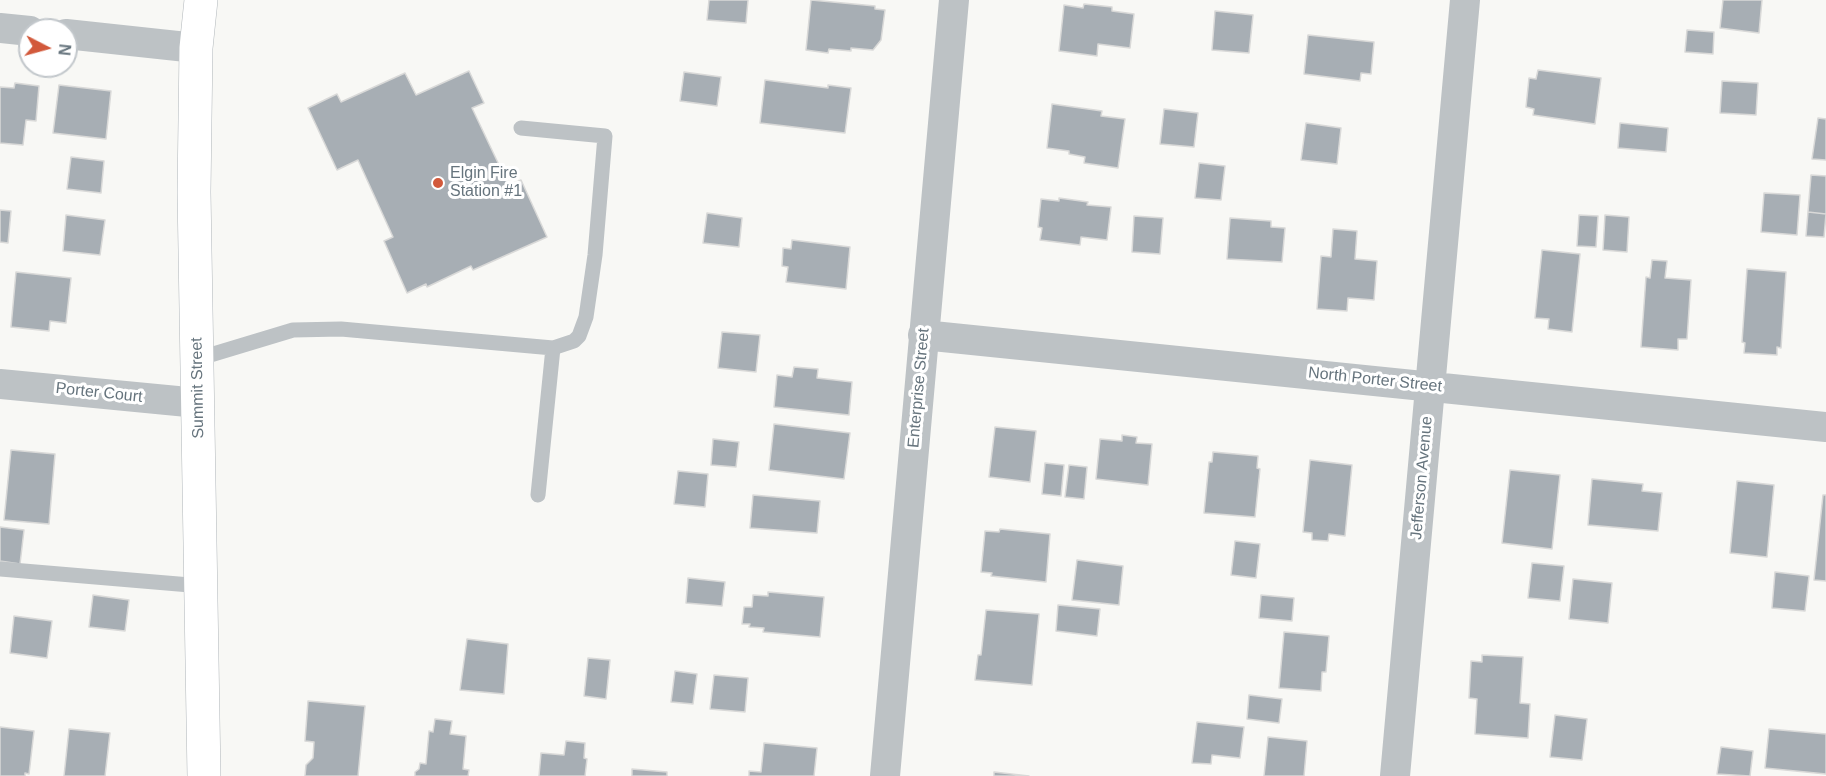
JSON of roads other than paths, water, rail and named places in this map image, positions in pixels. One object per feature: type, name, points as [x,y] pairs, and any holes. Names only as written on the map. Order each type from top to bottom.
[{"type":"main road","name":"Summit Street","points":[[201,0],[196,48],[194,192],[204,776]]},
{"type":"street","name":"Enterprise Street","points":[[885,776],[954,0]]},
{"type":"street","name":"Jefferson Avenue","points":[[1395,776],[1465,0]]},
{"type":"street","points":[[0,27],[18,29]]},
{"type":"street","points":[[78,35],[196,48]]},
{"type":"street","name":"North Porter Street","points":[[923,334],[1826,427]]},
{"type":"street","name":"Porter Court","points":[[0,384],[198,403]]},
{"type":"lane","points":[[197,359],[293,330],[309,329],[358,331],[553,348],[574,341],[579,336],[586,317],[595,255],[605,136],[521,128]]},
{"type":"lane","points":[[538,495],[553,348]]},
{"type":"lane","points":[[0,569],[202,586]]},
{"type":"place","name":"Elgin Fire Station #1","points":[[438,183]]}]
